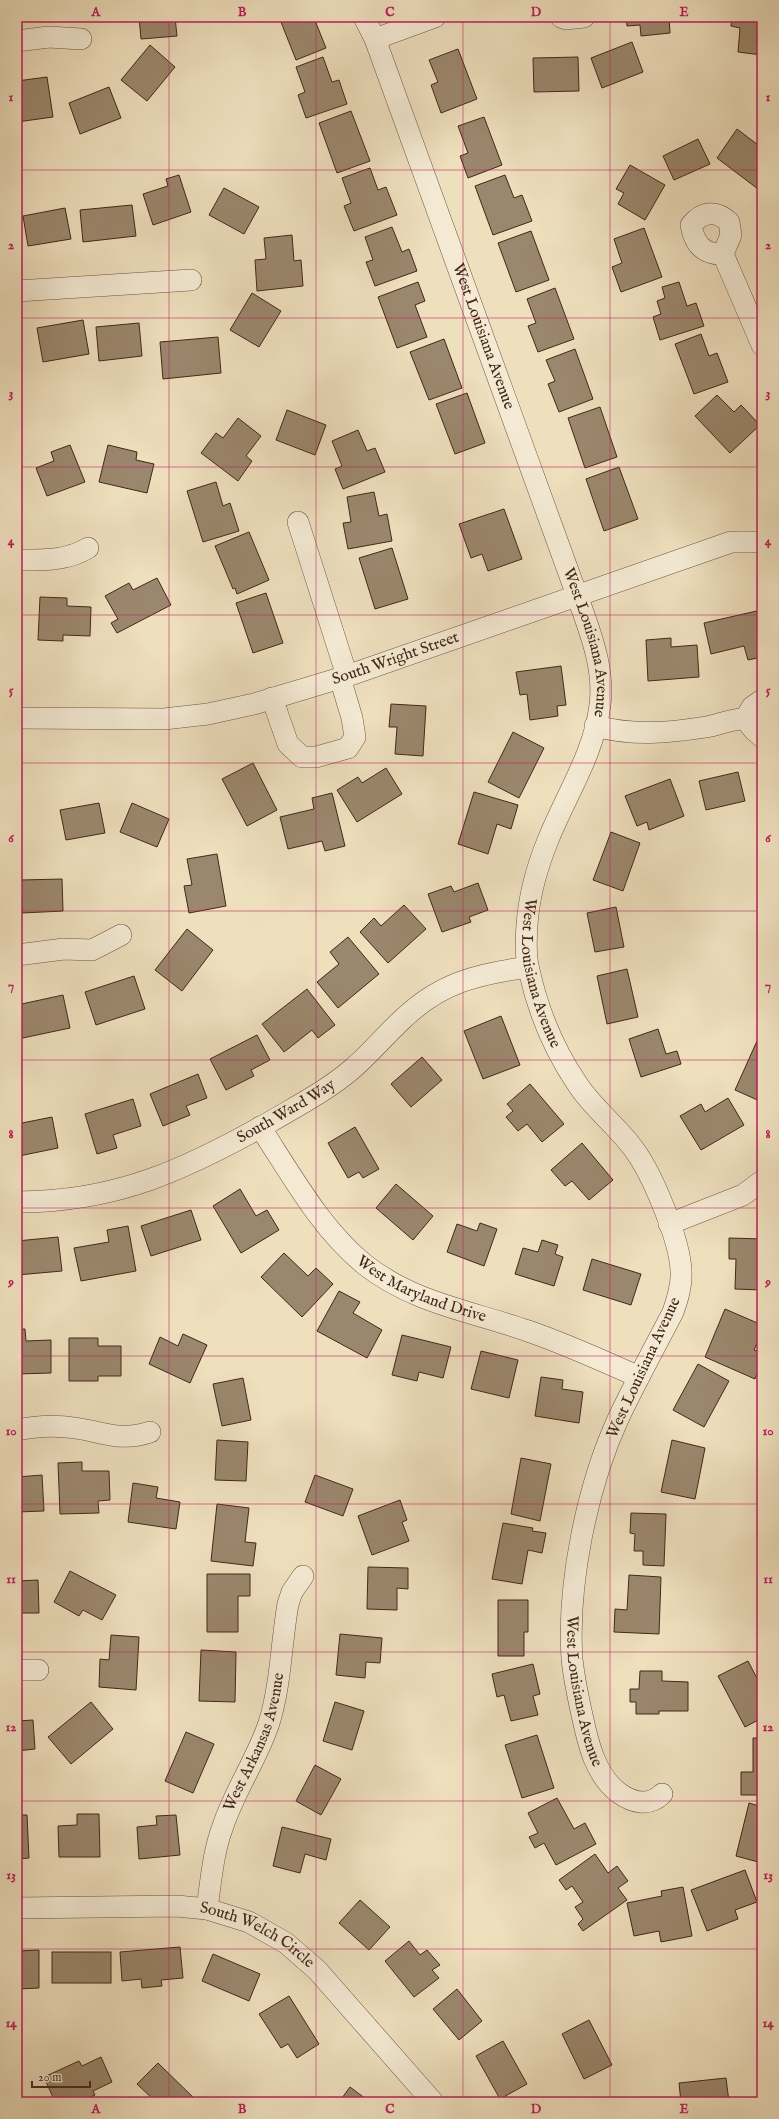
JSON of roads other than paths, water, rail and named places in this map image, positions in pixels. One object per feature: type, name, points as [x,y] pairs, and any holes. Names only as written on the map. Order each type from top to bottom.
[{"type":"street","name":"West Louisiana Avenue","points":[[364,17],[375,39],[594,643],[600,670],[600,704],[596,726],[584,762],[548,838],[538,868],[528,917],[528,967],[544,1022],[563,1062],[590,1101],[625,1137],[643,1162],[652,1179],[669,1224],[681,1268],[679,1295],[673,1312],[611,1438],[586,1518],[575,1586],[572,1659],[584,1721],[591,1748],[603,1777],[612,1787],[634,1802],[647,1803],[656,1800],[662,1794]]},
{"type":"street","points":[[375,39],[435,17]]},
{"type":"street","points":[[562,17],[566,19],[584,17]]},
{"type":"street","points":[[17,41],[49,37],[81,39]]},
{"type":"street","points":[[723,254],[762,345]]},
{"type":"street","points":[[17,291],[191,280]]},
{"type":"street","points":[[272,698],[288,744],[302,757],[316,757],[348,748],[355,737],[344,677],[298,522]]},
{"type":"street","name":"South Wright Street","points":[[17,718],[164,719],[208,714],[272,698],[344,677],[731,542],[762,542]]},
{"type":"street","points":[[17,560],[62,558],[77,555],[88,548]]},
{"type":"street","points":[[596,726],[626,732],[665,733],[745,719],[752,707],[762,700]]},
{"type":"street","points":[[745,719],[762,737]]},
{"type":"street","points":[[17,955],[64,949],[92,950],[121,935]]},
{"type":"street","name":"South Ward Way","points":[[17,1202],[62,1201],[108,1193],[133,1186],[185,1166],[260,1127],[309,1099],[351,1070],[405,1016],[441,990],[480,974],[528,967]]},
{"type":"street","name":"West Maryland Drive","points":[[260,1127],[322,1219],[363,1263],[384,1278],[409,1292],[435,1303],[527,1330],[640,1377]]},
{"type":"street","points":[[669,1224],[743,1195],[762,1181]]},
{"type":"street","points":[[17,1430],[36,1427],[75,1428],[124,1438],[134,1438],[150,1432]]},
{"type":"street","name":"West Arkansas Avenue","points":[[207,1909],[212,1870],[222,1826],[241,1782],[263,1739],[269,1722],[278,1682],[288,1604],[292,1592],[303,1576]]},
{"type":"street","points":[[17,1670],[38,1670]]},
{"type":"street","name":"South Welch Circle","points":[[17,1908],[177,1906],[207,1909],[249,1922],[286,1943],[317,1970],[433,2102]]}]
